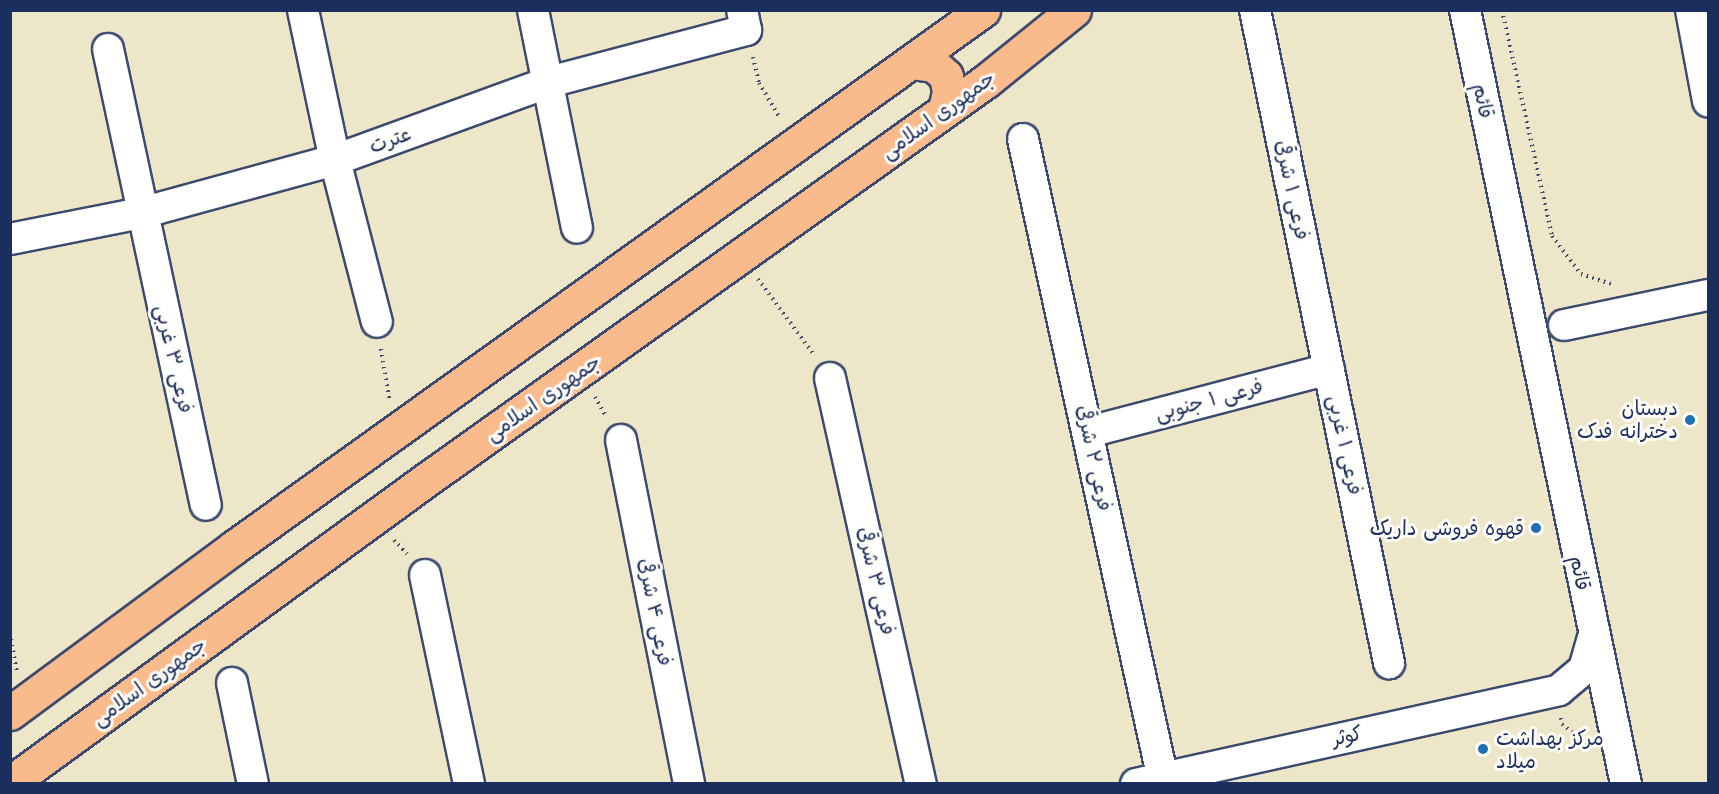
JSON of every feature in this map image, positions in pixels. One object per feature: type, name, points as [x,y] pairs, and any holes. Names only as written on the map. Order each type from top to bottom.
[{"type":"main road","points":[[10,713],[912,62],[950,24],[982,10]]},
{"type":"main road","name":"جمهوری اسلامی","points":[[10,783],[374,518],[986,81],[1074,10]]},
{"type":"main road","points":[[950,24],[946,58],[955,75],[964,80],[986,81]]},
{"type":"main road","points":[[912,62],[934,65],[946,76],[949,92],[945,110]]},
{"type":"street","points":[[303,10],[335,160],[377,322]]},
{"type":"street","points":[[533,10],[576,228]]},
{"type":"street","name":"فرعی ۱ شرقی","points":[[1255,10],[1329,369]]},
{"type":"street","name":"قائم","points":[[1465,10],[1593,638],[1604,742],[1626,783]]},
{"type":"street","points":[[1691,10],[1708,101]]},
{"type":"street","name":"عترت","points":[[10,239],[141,213],[335,160],[549,82],[744,20]]},
{"type":"street","points":[[108,49],[141,213]]},
{"type":"street","name":"فرعی ۲ شرقی","points":[[1023,139],[1089,432],[1154,781]]},
{"type":"street","name":"فرعی ۳ غربی","points":[[141,213],[206,505]]},
{"type":"street","points":[[1537,361],[1547,343],[1564,325],[1708,295]]},
{"type":"street","points":[[1522,297],[1542,315],[1564,325]]},
{"type":"street","name":"فرعی ۱ جنوبی","points":[[1089,432],[1329,369]]},
{"type":"street","name":"فرعی ۱ غربی","points":[[1329,369],[1389,663]]},
{"type":"street","name":"فرعی ۳ شرقی","points":[[830,378],[921,783]]},
{"type":"street","name":"فرعی ۴ شرقی","points":[[621,440],[689,783]]},
{"type":"street","points":[[425,575],[469,783]]},
{"type":"street","points":[[1558,690],[1584,669],[1593,638]]},
{"type":"street","points":[[232,683],[253,783]]},
{"type":"street","points":[[1558,690],[1590,702],[1604,742]]},
{"type":"street","name":"کوثر","points":[[1154,781],[1558,690]]},
{"type":"path","points":[[1502,10],[1552,236],[1581,274],[1609,285],[1619,283]]},
{"type":"path","points":[[744,20],[759,83],[779,117],[803,141]]},
{"type":"path","points":[[742,256],[830,378]]},
{"type":"path","points":[[377,322],[395,433]]},
{"type":"path","points":[[580,372],[621,440]]},
{"type":"path","points":[[374,518],[425,575]]},
{"type":"path","points":[[1558,690],[1562,724],[1604,742]]},
{"type":"place","name":"دبستان دخترانه فدک","points":[[1690,420]]},
{"type":"place","name":"قهوه فروشی داریک","points":[[1536,528]]},
{"type":"place","name":"مرکز بهداشت میلاد","points":[[1483,749]]}]
